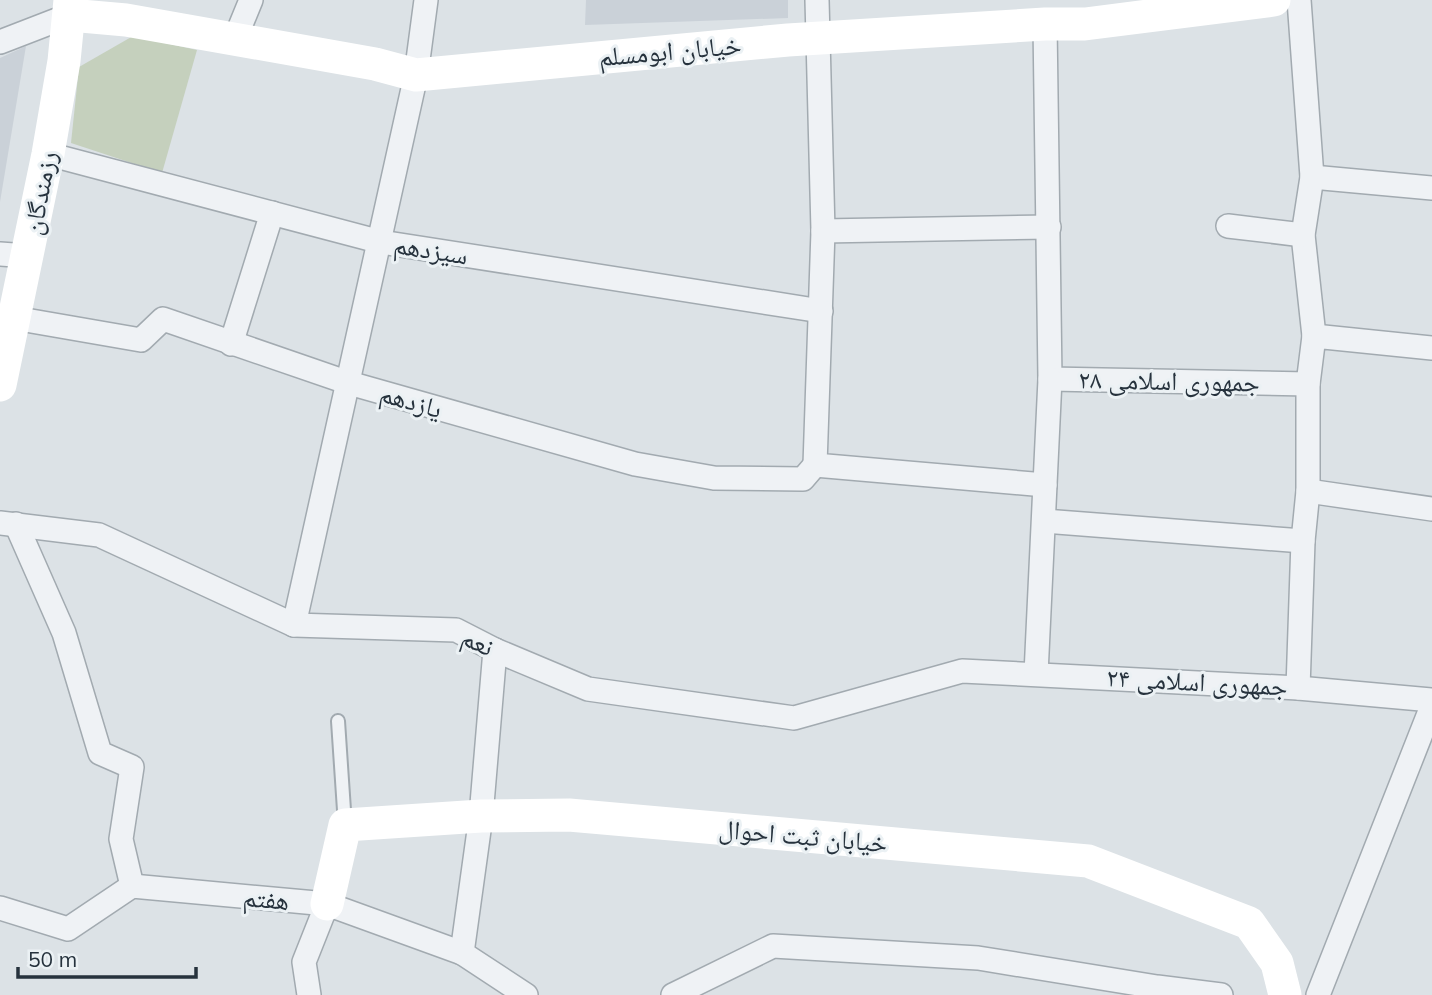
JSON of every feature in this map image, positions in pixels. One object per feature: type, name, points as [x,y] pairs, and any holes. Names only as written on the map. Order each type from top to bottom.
[{"type":"street","points":[[234,39],[251,0]]},
{"type":"street","points":[[294,625],[381,242],[416,75],[426,0]]},
{"type":"street","points":[[817,0],[823,231],[815,465],[1045,485]]},
{"type":"street","name":"خیابان ابومسلم","points":[[70,7],[126,20],[375,64],[416,75],[788,40],[1085,23],[1274,0]]},
{"type":"street","points":[[1298,688],[1303,541],[1308,491],[1308,384],[1314,336],[1303,235],[1312,177],[1299,0]]},
{"type":"street","points":[[0,42],[70,7]]},
{"type":"street","name":"رزمندگان","points":[[0,385],[14,318],[14,255],[48,154],[70,7]]},
{"type":"street","name":"جمهوری اسلامی ۲۸","points":[[1045,24],[1050,379],[1308,384]]},
{"type":"street","name":"سیزدهم","points":[[48,154],[381,242],[821,311]]},
{"type":"street","points":[[1312,177],[1432,188]]},
{"type":"street","points":[[232,344],[272,214]]},
{"type":"street","points":[[1228,226],[1303,235]]},
{"type":"street","points":[[823,231],[1049,227]]},
{"type":"street","name":"یازدهم","points":[[14,318],[141,340],[163,319],[349,383],[635,464],[715,478],[803,479],[815,465]]},
{"type":"street","points":[[1314,336],[1432,348]]},
{"type":"street","points":[[1036,674],[1050,379]]},
{"type":"street","points":[[1308,491],[1432,509]]},
{"type":"street","points":[[1044,522],[1303,541]]},
{"type":"street","points":[[0,908],[68,929],[132,886],[121,839],[132,767],[100,753],[64,633],[8,523]]},
{"type":"street","name":"نعم","points":[[8,523],[99,536],[294,625],[456,630],[495,650],[588,689],[793,718],[962,671]]},
{"type":"street","points":[[462,953],[481,816],[495,650]]},
{"type":"street","name":"جمهوری اسلامی ۲۴","points":[[962,671],[1298,688],[1432,700]]},
{"type":"street","points":[[1318,995],[1432,706]]},
{"type":"street","name":"خیابان ثبت احوال","points":[[345,825],[481,816],[569,815],[1088,861],[1249,923],[1277,963],[1285,995]]},
{"type":"street","points":[[309,995],[304,962],[327,904],[345,825]]},
{"type":"street","name":"هفتم","points":[[132,886],[327,904],[462,953],[526,995]]},
{"type":"street","points":[[673,995],[773,947],[978,958],[1221,995]]},
{"type":"lane","points":[[338,721],[345,825]]},
{"type":"shaded area","points":[[586,0],[788,0],[788,18],[585,25]]},
{"type":"shaded area","points":[[26,46],[0,202],[0,58]]},
{"type":"green space","points":[[133,36],[197,50],[162,173],[71,143],[79,67]]}]
